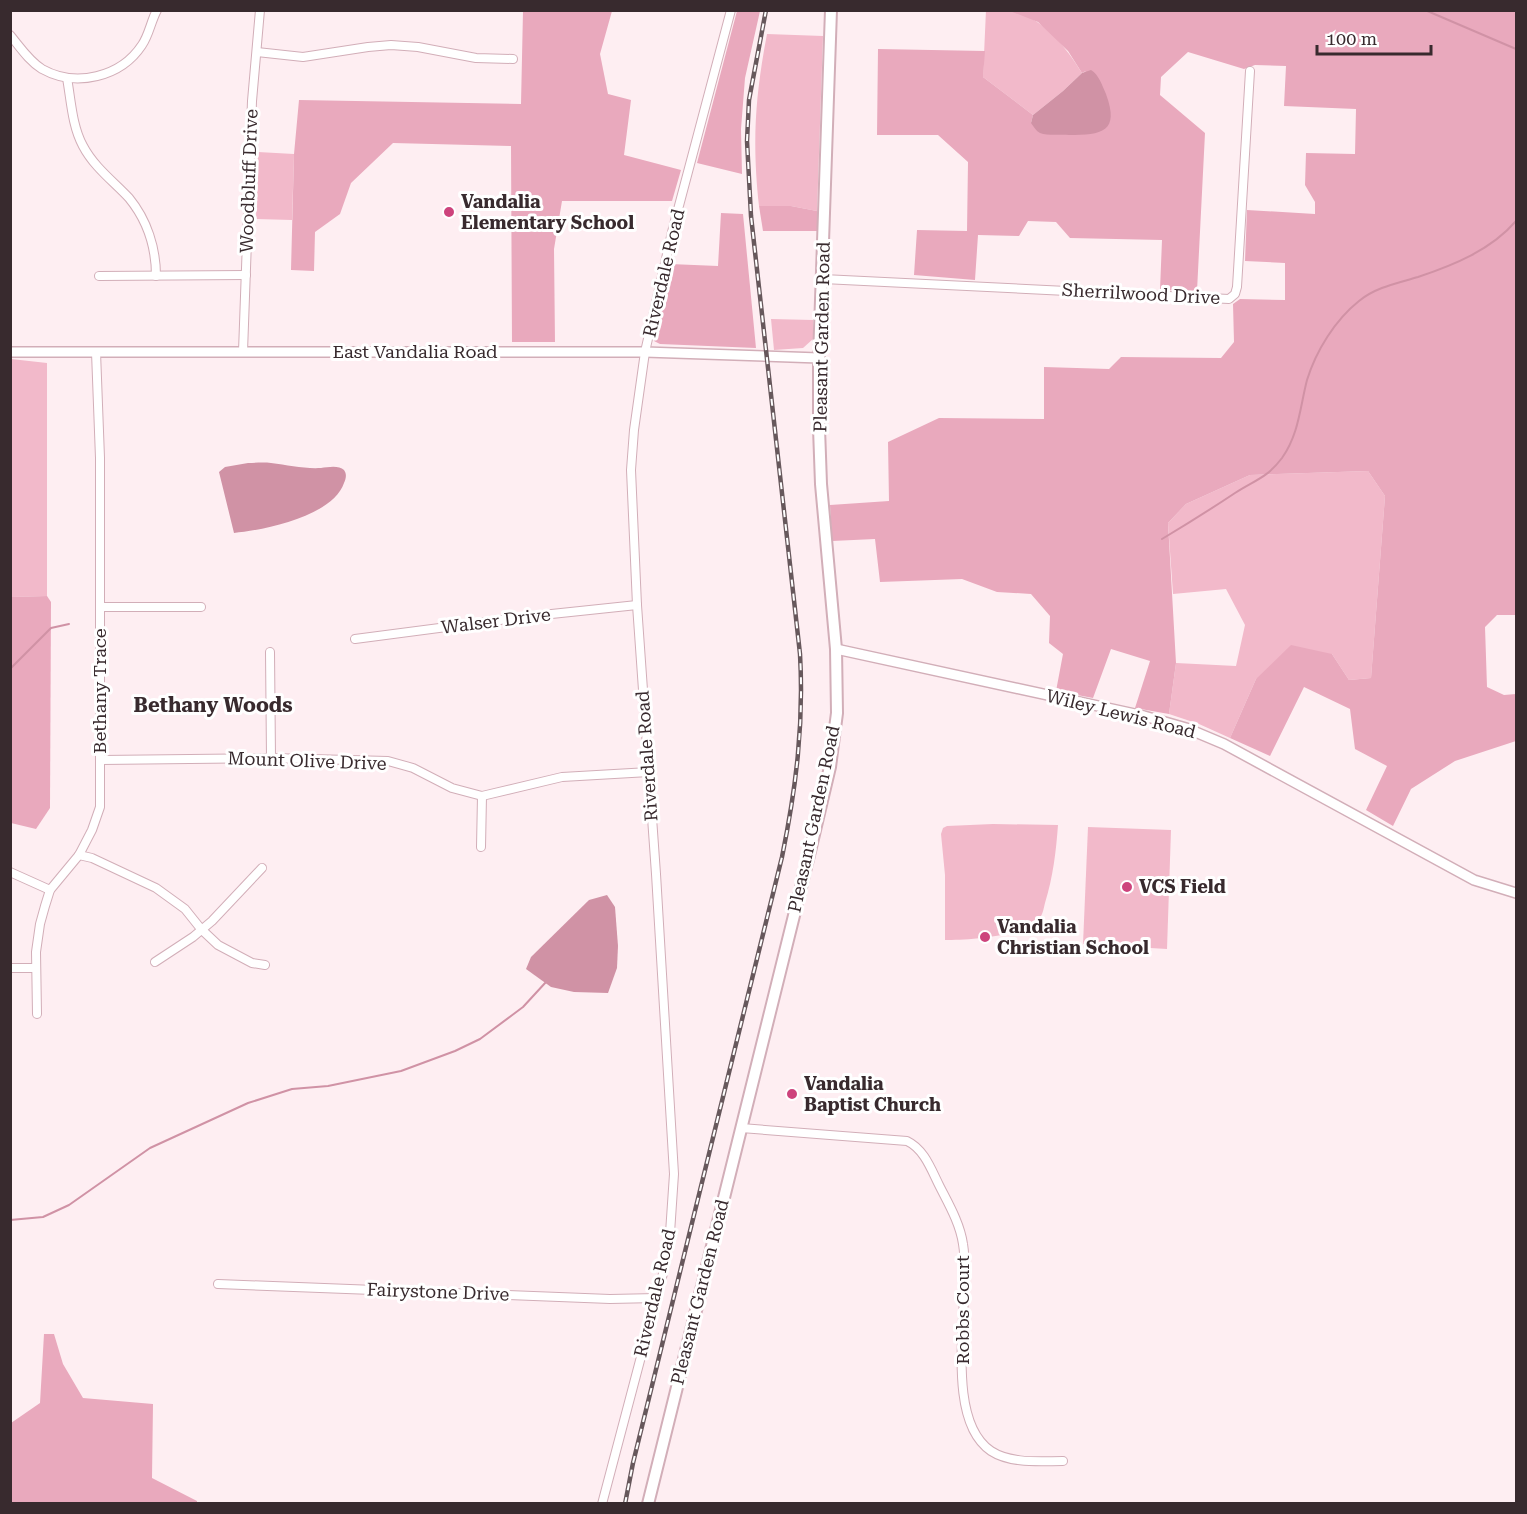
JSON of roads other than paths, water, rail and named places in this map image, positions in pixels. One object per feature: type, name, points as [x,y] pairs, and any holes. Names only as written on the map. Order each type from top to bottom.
[{"type":"main road","name":"Pleasant Garden Road","points":[[648,1503],[830,767],[837,713],[837,649],[820,484],[819,358],[831,10]]},
{"type":"street","points":[[10,35],[25,55],[40,68],[67,78],[81,79],[99,76],[118,68],[142,45],[157,10]]},
{"type":"street","name":"Woodbluff Drive","points":[[243,352],[252,101],[260,10]]},
{"type":"street","name":"Riverdale Road","points":[[602,1503],[657,1298],[670,1233],[674,1174],[671,1095],[637,605],[631,470],[634,430],[645,352],[672,232],[731,10]]},
{"type":"street","points":[[257,52],[303,57],[368,46],[391,45],[418,47],[477,58],[513,59]]},
{"type":"street","name":"Sherrilwood Drive","points":[[823,279],[1229,299],[1235,294],[1237,287],[1250,71]]},
{"type":"street","points":[[67,78],[75,123],[82,144],[92,161],[129,199],[142,217],[156,262],[156,276]]},
{"type":"street","points":[[99,276],[246,275]]},
{"type":"street","name":"East Vandalia Road","points":[[10,352],[645,352],[819,358]]},
{"type":"street","name":"Bethany Trace","points":[[37,1014],[35,968],[40,924],[50,890],[79,855],[92,830],[100,807],[100,458],[96,352]]},
{"type":"street","name":"Walser Drive","points":[[355,639],[512,618],[637,605]]},
{"type":"street","points":[[100,607],[201,607]]},
{"type":"street","name":"Wiley Lewis Road","points":[[837,649],[1146,717],[1186,728],[1224,744],[1474,880],[1516,892]]},
{"type":"street","points":[[270,652],[271,758]]},
{"type":"street","name":"Mount Olive Drive","points":[[101,760],[271,758],[388,761],[414,768],[452,788],[482,796],[562,777],[649,772]]},
{"type":"street","points":[[481,847],[482,796]]},
{"type":"street","points":[[79,855],[92,858],[165,894],[185,909],[218,945],[252,963],[265,965]]},
{"type":"street","points":[[155,962],[212,921],[262,868]]},
{"type":"street","points":[[10,872],[50,890]]},
{"type":"street","points":[[10,968],[35,968]]},
{"type":"street","name":"Robbs Court","points":[[741,1128],[907,1141],[921,1152],[953,1213],[963,1244],[963,1373],[966,1411],[971,1428],[978,1439],[991,1451],[1009,1459],[1063,1461]]},
{"type":"street","name":"Fairystone Drive","points":[[218,1284],[327,1290],[552,1295],[610,1299],[657,1298]]},
{"type":"waterway","points":[[1425,10],[1516,49]]},
{"type":"waterway","points":[[1162,539],[1260,478],[1282,458],[1296,430],[1307,380],[1316,358],[1327,337],[1350,309],[1366,296],[1380,289],[1458,262],[1495,240],[1516,221]]},
{"type":"waterway","points":[[10,669],[51,628],[69,624]]},
{"type":"waterway","points":[[10,1220],[43,1217],[69,1205],[150,1148],[248,1103],[292,1089],[328,1086],[401,1071],[455,1051],[480,1039],[523,1007],[546,982]]},
{"type":"railway","points":[[625,1504],[633,1463],[782,857],[798,756],[801,706],[800,654],[751,216],[747,141],[749,100],[766,10]]},
{"type":"place","name":"Vandalia Elementary School","points":[[449,212]]},
{"type":"place","name":"VCS Field","points":[[1127,887]]},
{"type":"place","name":"Vandalia Christian School","points":[[985,937]]},
{"type":"place","name":"Vandalia Baptist Church","points":[[792,1094]]},
{"type":"district","name":"Bethany Woods","points":[[213,705]]}]
